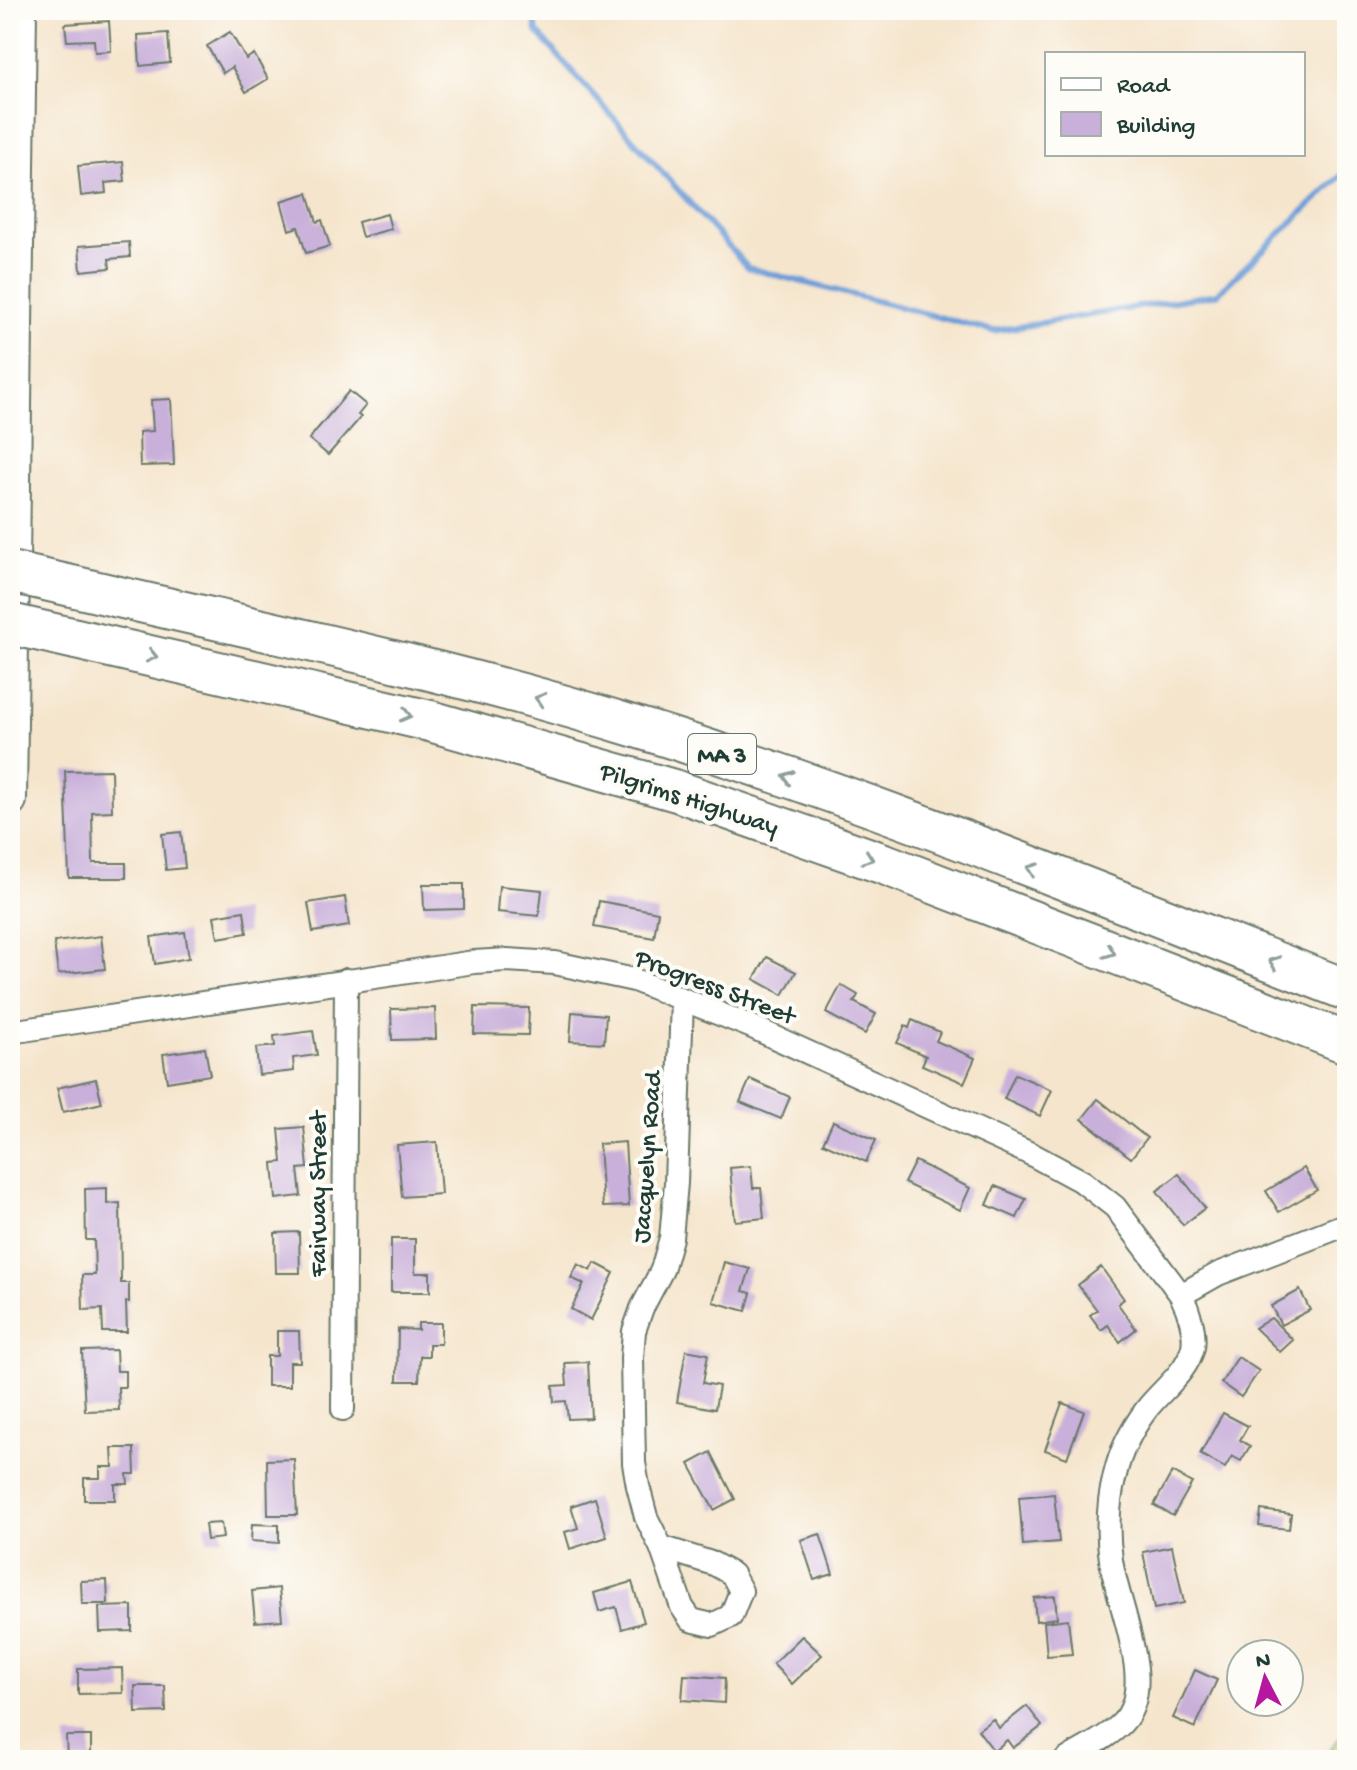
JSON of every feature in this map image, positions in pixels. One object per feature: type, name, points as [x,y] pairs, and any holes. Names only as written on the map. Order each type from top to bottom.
[{"type":"highway","name":"Pilgrims Highway","points":[[10,572],[471,680],[685,742],[849,799],[1347,990]]},
{"type":"highway","name":"Pilgrims Highway","points":[[10,624],[430,721],[677,791],[887,865],[1347,1043]]},
{"type":"street","points":[[10,800],[20,10]]},
{"type":"street","name":"Progress Street","points":[[10,1032],[346,980],[507,960],[555,963],[634,980],[778,1038],[1017,1147],[1083,1182],[1115,1207],[1181,1295]]},
{"type":"street","name":"Fairway Street","points":[[343,1409],[346,980]]},
{"type":"street","name":"Jacquelyn Road","points":[[661,1547],[646,1517],[634,1463],[632,1358],[634,1331],[662,1270],[671,1238],[676,1183],[682,999]]},
{"type":"street","points":[[1066,1760],[1123,1723],[1138,1689],[1138,1674],[1111,1558],[1109,1512],[1115,1474],[1127,1441],[1146,1411],[1185,1366],[1193,1346],[1187,1308],[1181,1295],[1218,1274],[1347,1224]]},
{"type":"green space","points":[[1347,1729],[1347,1760],[1321,1760]]},
{"type":"building","points":[[109,21],[111,51],[95,52],[94,40],[67,41],[65,24]]},
{"type":"building","points":[[230,32],[246,59],[254,54],[268,79],[246,92],[232,67],[223,73],[207,46]]},
{"type":"building","points":[[168,33],[170,63],[140,66],[138,35]]},
{"type":"building","points":[[123,162],[125,181],[105,183],[106,193],[81,196],[78,166]]},
{"type":"building","points":[[308,193],[317,222],[322,220],[330,246],[306,253],[298,227],[289,230],[281,201]]},
{"type":"building","points":[[387,214],[391,229],[362,237],[358,222]]},
{"type":"building","points":[[129,242],[130,257],[109,259],[110,268],[81,271],[79,246]]},
{"type":"building","points":[[349,391],[366,405],[358,415],[361,417],[328,455],[309,439]]},
{"type":"building","points":[[171,399],[174,465],[140,466],[139,432],[153,431],[151,400]]},
{"type":"building","points":[[111,770],[112,811],[92,812],[93,863],[126,863],[126,878],[69,878],[65,771]]},
{"type":"building","points":[[181,832],[185,868],[166,870],[162,834]]},
{"type":"building","points":[[423,884],[464,884],[464,909],[424,910]]},
{"type":"building","points":[[499,886],[542,890],[539,916],[497,912]]},
{"type":"building","points":[[345,897],[349,926],[313,932],[308,903]]},
{"type":"building","points":[[599,901],[658,912],[654,938],[594,927]]},
{"type":"building","points":[[244,911],[247,933],[218,938],[214,916]]},
{"type":"building","points":[[185,932],[189,958],[155,964],[151,937]]},
{"type":"building","points":[[101,936],[105,969],[58,974],[54,942]]},
{"type":"building","points":[[767,957],[796,972],[783,995],[754,979]]},
{"type":"building","points":[[841,985],[858,995],[854,1002],[876,1014],[865,1034],[826,1013]]},
{"type":"building","points":[[475,1007],[529,1008],[528,1035],[474,1034]]},
{"type":"building","points":[[435,1008],[436,1039],[392,1040],[391,1009]]},
{"type":"building","points":[[572,1012],[606,1015],[604,1043],[570,1041]]},
{"type":"building","points":[[912,1020],[940,1032],[936,1041],[975,1058],[964,1083],[922,1065],[926,1056],[897,1043],[905,1026],[909,1028]]},
{"type":"building","points":[[313,1031],[317,1055],[293,1058],[294,1071],[259,1075],[256,1048],[275,1046],[274,1036]]},
{"type":"building","points":[[205,1048],[210,1075],[167,1082],[163,1054]]},
{"type":"building","points":[[1015,1074],[1052,1090],[1040,1116],[1004,1099]]},
{"type":"building","points":[[96,1079],[102,1103],[63,1112],[57,1088]]},
{"type":"building","points":[[750,1079],[790,1097],[781,1119],[740,1102]]},
{"type":"building","points":[[1098,1099],[1147,1138],[1131,1158],[1082,1119]]},
{"type":"building","points":[[833,1121],[876,1140],[866,1162],[823,1143]]},
{"type":"building","points":[[304,1127],[308,1168],[298,1169],[301,1196],[276,1199],[273,1163],[282,1162],[279,1129]]},
{"type":"building","points":[[437,1142],[441,1194],[402,1197],[397,1145]]},
{"type":"building","points":[[625,1142],[629,1206],[603,1207],[599,1144]]},
{"type":"building","points":[[915,1161],[970,1188],[960,1210],[904,1183]]},
{"type":"building","points":[[751,1166],[753,1188],[761,1188],[764,1218],[735,1221],[730,1168]]},
{"type":"building","points":[[1304,1168],[1317,1190],[1279,1212],[1266,1191]]},
{"type":"building","points":[[1179,1174],[1205,1208],[1183,1225],[1157,1191]]},
{"type":"building","points":[[995,1186],[1026,1199],[1017,1218],[987,1205]]},
{"type":"building","points":[[107,1188],[107,1204],[120,1203],[121,1283],[129,1283],[127,1332],[103,1332],[102,1309],[83,1310],[82,1275],[95,1275],[94,1240],[86,1240],[85,1189]]},
{"type":"building","points":[[299,1232],[300,1273],[276,1273],[275,1233]]},
{"type":"building","points":[[391,1239],[415,1239],[415,1273],[430,1273],[430,1292],[391,1292]]},
{"type":"building","points":[[724,1262],[750,1269],[743,1291],[751,1293],[746,1311],[713,1302]]},
{"type":"building","points":[[595,1263],[614,1273],[591,1320],[571,1309],[584,1284],[571,1278],[578,1264],[591,1271]]},
{"type":"building","points":[[1101,1267],[1124,1299],[1118,1304],[1136,1329],[1120,1342],[1108,1325],[1101,1330],[1090,1315],[1097,1310],[1078,1285]]},
{"type":"building","points":[[1300,1290],[1310,1310],[1281,1325],[1271,1306]]},
{"type":"building","points":[[1271,1318],[1293,1340],[1280,1352],[1255,1328]]},
{"type":"building","points":[[418,1323],[441,1323],[441,1344],[429,1344],[429,1356],[420,1356],[419,1381],[397,1381],[398,1329],[418,1330]]},
{"type":"building","points":[[277,1331],[299,1331],[300,1362],[290,1362],[290,1386],[267,1386],[267,1356],[277,1356]]},
{"type":"building","points":[[116,1350],[117,1371],[125,1371],[125,1387],[118,1387],[119,1410],[85,1411],[82,1351]]},
{"type":"building","points":[[686,1350],[708,1354],[703,1383],[719,1386],[715,1409],[677,1402]]},
{"type":"building","points":[[1238,1357],[1259,1371],[1241,1397],[1221,1383]]},
{"type":"building","points":[[588,1362],[591,1418],[568,1419],[566,1401],[554,1402],[553,1386],[567,1385],[565,1363]]},
{"type":"building","points":[[1062,1403],[1084,1411],[1067,1458],[1045,1450]]},
{"type":"building","points":[[1223,1413],[1248,1426],[1240,1440],[1250,1446],[1241,1461],[1232,1456],[1225,1468],[1200,1454]]},
{"type":"building","points":[[112,1448],[134,1448],[135,1474],[127,1474],[128,1484],[115,1484],[115,1500],[84,1500],[84,1478],[100,1478],[100,1467],[113,1467]]},
{"type":"building","points":[[711,1452],[735,1499],[714,1510],[689,1464]]},
{"type":"building","points":[[294,1459],[297,1515],[268,1515],[267,1460]]},
{"type":"building","points":[[1172,1472],[1192,1483],[1173,1516],[1154,1505]]},
{"type":"building","points":[[1054,1494],[1059,1542],[1023,1545],[1019,1497]]},
{"type":"building","points":[[595,1498],[607,1537],[570,1549],[565,1532],[578,1528],[571,1506]]},
{"type":"building","points":[[1261,1510],[1291,1514],[1289,1529],[1259,1526]]},
{"type":"building","points":[[221,1523],[223,1538],[207,1540],[205,1524]]},
{"type":"building","points":[[252,1524],[279,1525],[279,1543],[251,1541]]},
{"type":"building","points":[[820,1534],[833,1574],[814,1580],[801,1540]]},
{"type":"building","points":[[1172,1546],[1184,1603],[1154,1609],[1143,1552]]},
{"type":"building","points":[[107,1580],[108,1604],[82,1604],[81,1581]]},
{"type":"building","points":[[632,1582],[644,1622],[622,1629],[616,1607],[599,1612],[594,1593]]},
{"type":"building","points":[[279,1588],[282,1620],[255,1622],[252,1591]]},
{"type":"building","points":[[1055,1596],[1057,1618],[1036,1621],[1034,1598]]},
{"type":"building","points":[[132,1606],[132,1631],[100,1632],[99,1607]]},
{"type":"building","points":[[1068,1619],[1072,1654],[1047,1656],[1044,1622]]},
{"type":"building","points":[[802,1636],[822,1655],[792,1684],[773,1664]]},
{"type":"building","points":[[122,1668],[123,1693],[78,1694],[78,1669]]},
{"type":"building","points":[[1195,1670],[1217,1680],[1195,1728],[1173,1718]]},
{"type":"building","points":[[684,1675],[725,1678],[724,1703],[682,1700]]},
{"type":"building","points":[[135,1686],[165,1686],[166,1712],[136,1713]]},
{"type":"building","points":[[1027,1706],[1042,1726],[1013,1748],[1007,1740],[994,1751],[978,1730],[993,1719],[999,1728]]},
{"type":"building","points":[[66,1736],[91,1736],[91,1760],[67,1760]]},
{"type":"waterway","points":[[533,10],[537,32],[748,268],[993,331],[1217,294],[1347,170]]}]
